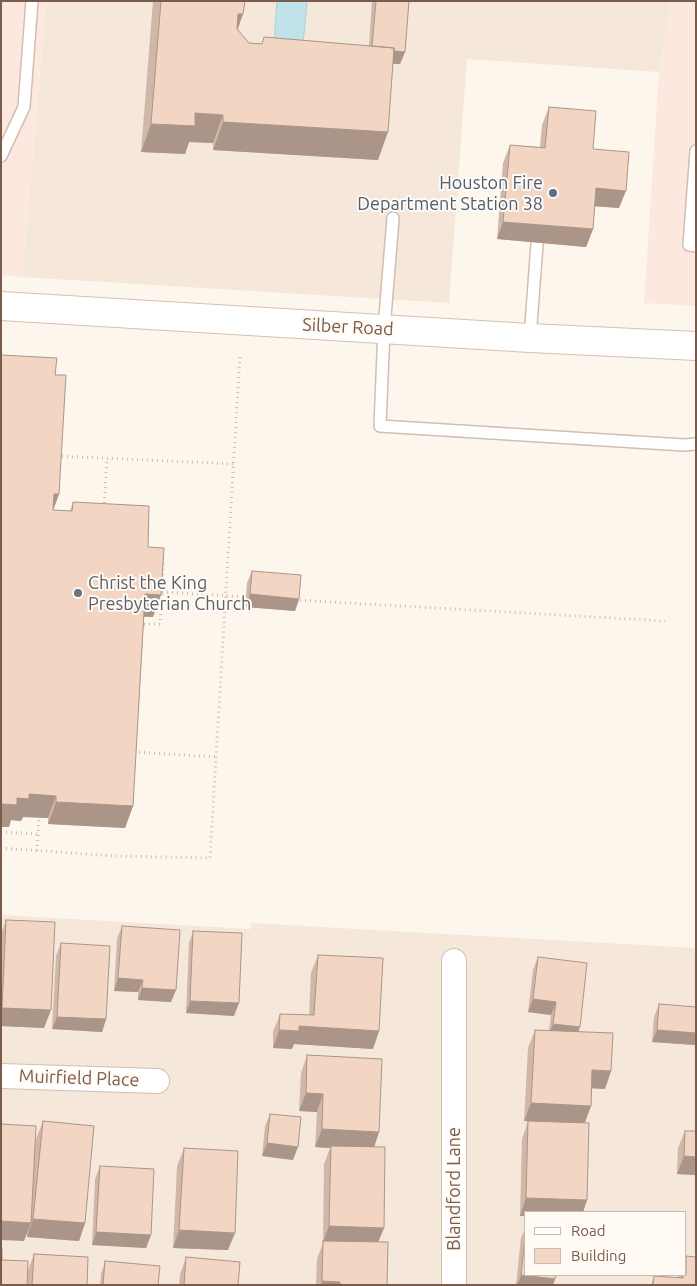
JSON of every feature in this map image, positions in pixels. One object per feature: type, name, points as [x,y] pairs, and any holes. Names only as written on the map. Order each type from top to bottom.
[{"type":"street","name":"Silber Road","points":[[1,306],[530,338],[696,346]]},
{"type":"street","name":"Blandford Lane","points":[[454,961],[454,1285]]},
{"type":"street","name":"Muirfield Place","points":[[1,1076],[157,1081]]},
{"type":"lane","points":[[1,156],[24,107],[32,1]]},
{"type":"lane","points":[[696,151],[689,245],[696,246]]},
{"type":"lane","points":[[392,218],[384,329],[380,426],[684,445],[696,444]]},
{"type":"lane","points":[[530,338],[538,244]]},
{"type":"path","points":[[1,848],[133,857],[210,858],[240,355]]},
{"type":"path","points":[[54,456],[234,464]]},
{"type":"path","points":[[104,517],[107,458]]},
{"type":"path","points":[[141,616],[141,624],[160,624],[163,563],[155,562]]},
{"type":"path","points":[[162,592],[254,598]]},
{"type":"path","points":[[293,600],[665,621]]},
{"type":"path","points":[[130,752],[216,757]]},
{"type":"path","points":[[37,851],[39,817]]},
{"type":"path","points":[[1,832],[38,834]]},
{"type":"shaded area","points":[[1,1],[46,1],[22,277],[1,275]]},
{"type":"shaded area","points":[[46,1],[671,1],[669,22],[659,72],[467,59],[449,303],[22,277]]},
{"type":"shaded area","points":[[671,1],[696,1],[696,306],[644,303],[659,72],[669,22]]},
{"type":"shaded area","points":[[1,915],[251,929],[251,923],[696,948],[696,1285],[1,1285]]},
{"type":"water","points":[[277,1],[307,1],[303,45],[274,43]]},
{"type":"building","points":[[161,1],[245,1],[243,14],[238,14],[237,29],[249,43],[262,44],[264,37],[394,48],[388,132],[223,122],[223,115],[195,113],[195,126],[151,124]]},
{"type":"building","points":[[376,1],[409,1],[405,52],[394,51],[394,48],[372,46]]},
{"type":"building","points":[[549,107],[596,111],[593,149],[629,152],[626,191],[596,188],[593,229],[503,222],[510,145],[545,148]]},
{"type":"building","name":"Christ the King Presbyterian Church","points":[[1,355],[57,358],[55,375],[66,375],[59,494],[54,494],[53,510],[72,511],[73,502],[149,506],[148,547],[164,548],[161,595],[145,594],[133,806],[56,802],[56,796],[29,794],[29,799],[17,798],[17,805],[1,804]]},
{"type":"building","points":[[252,571],[301,575],[299,599],[250,594]]},
{"type":"building","points":[[6,920],[55,922],[51,1010],[2,1008]]},
{"type":"building","points":[[122,926],[180,930],[176,990],[142,988],[143,980],[118,978]]},
{"type":"building","points":[[193,931],[242,933],[239,1003],[190,1001]]},
{"type":"building","points":[[61,943],[110,946],[106,1019],[57,1017]]},
{"type":"building","points":[[318,955],[383,958],[379,1031],[299,1026],[299,1031],[279,1030],[280,1014],[314,1015]]},
{"type":"building","points":[[538,957],[587,963],[580,1027],[553,1024],[556,1002],[533,999]]},
{"type":"building","points":[[659,1004],[696,1007],[696,1033],[657,1030]]},
{"type":"building","points":[[535,1030],[613,1033],[611,1071],[592,1070],[591,1106],[531,1103]]},
{"type":"building","points":[[307,1055],[382,1059],[379,1132],[322,1129],[323,1094],[306,1093]]},
{"type":"building","points":[[270,1114],[301,1117],[298,1147],[267,1143]]},
{"type":"building","points":[[43,1121],[94,1126],[85,1223],[33,1219]]},
{"type":"building","points":[[528,1121],[589,1123],[587,1200],[526,1198]]},
{"type":"building","points":[[1,1124],[36,1126],[31,1223],[1,1221]]},
{"type":"building","points":[[685,1131],[696,1131],[696,1157],[684,1156]]},
{"type":"building","points":[[331,1146],[385,1147],[384,1228],[329,1226]]},
{"type":"building","points":[[184,1148],[238,1151],[235,1233],[179,1230]]},
{"type":"building","points":[[100,1166],[154,1169],[151,1235],[96,1232]]},
{"type":"building","points":[[323,1241],[388,1242],[387,1285],[340,1285],[340,1282],[322,1281]]},
{"type":"building","points":[[524,1247],[524,1275],[521,1275]]},
{"type":"building","points":[[1,1248],[2,1260],[28,1261],[27,1285],[1,1285]]},
{"type":"building","points":[[34,1254],[88,1257],[87,1285],[32,1285]]},
{"type":"building","points":[[687,1256],[696,1257],[696,1285],[653,1285],[654,1276],[683,1278],[683,1276],[687,1276]]},
{"type":"building","points":[[186,1257],[240,1262],[238,1285],[184,1285]]},
{"type":"building","points":[[105,1261],[160,1266],[158,1285],[103,1285]]},
{"type":"building","points":[[530,1276],[556,1276],[555,1279]]},
{"type":"place","name":"Houston Fire Department Station 38","points":[[553,193]]},
{"type":"place","name":"Christ the King Presbyterian Church","points":[[78,593]]}]
